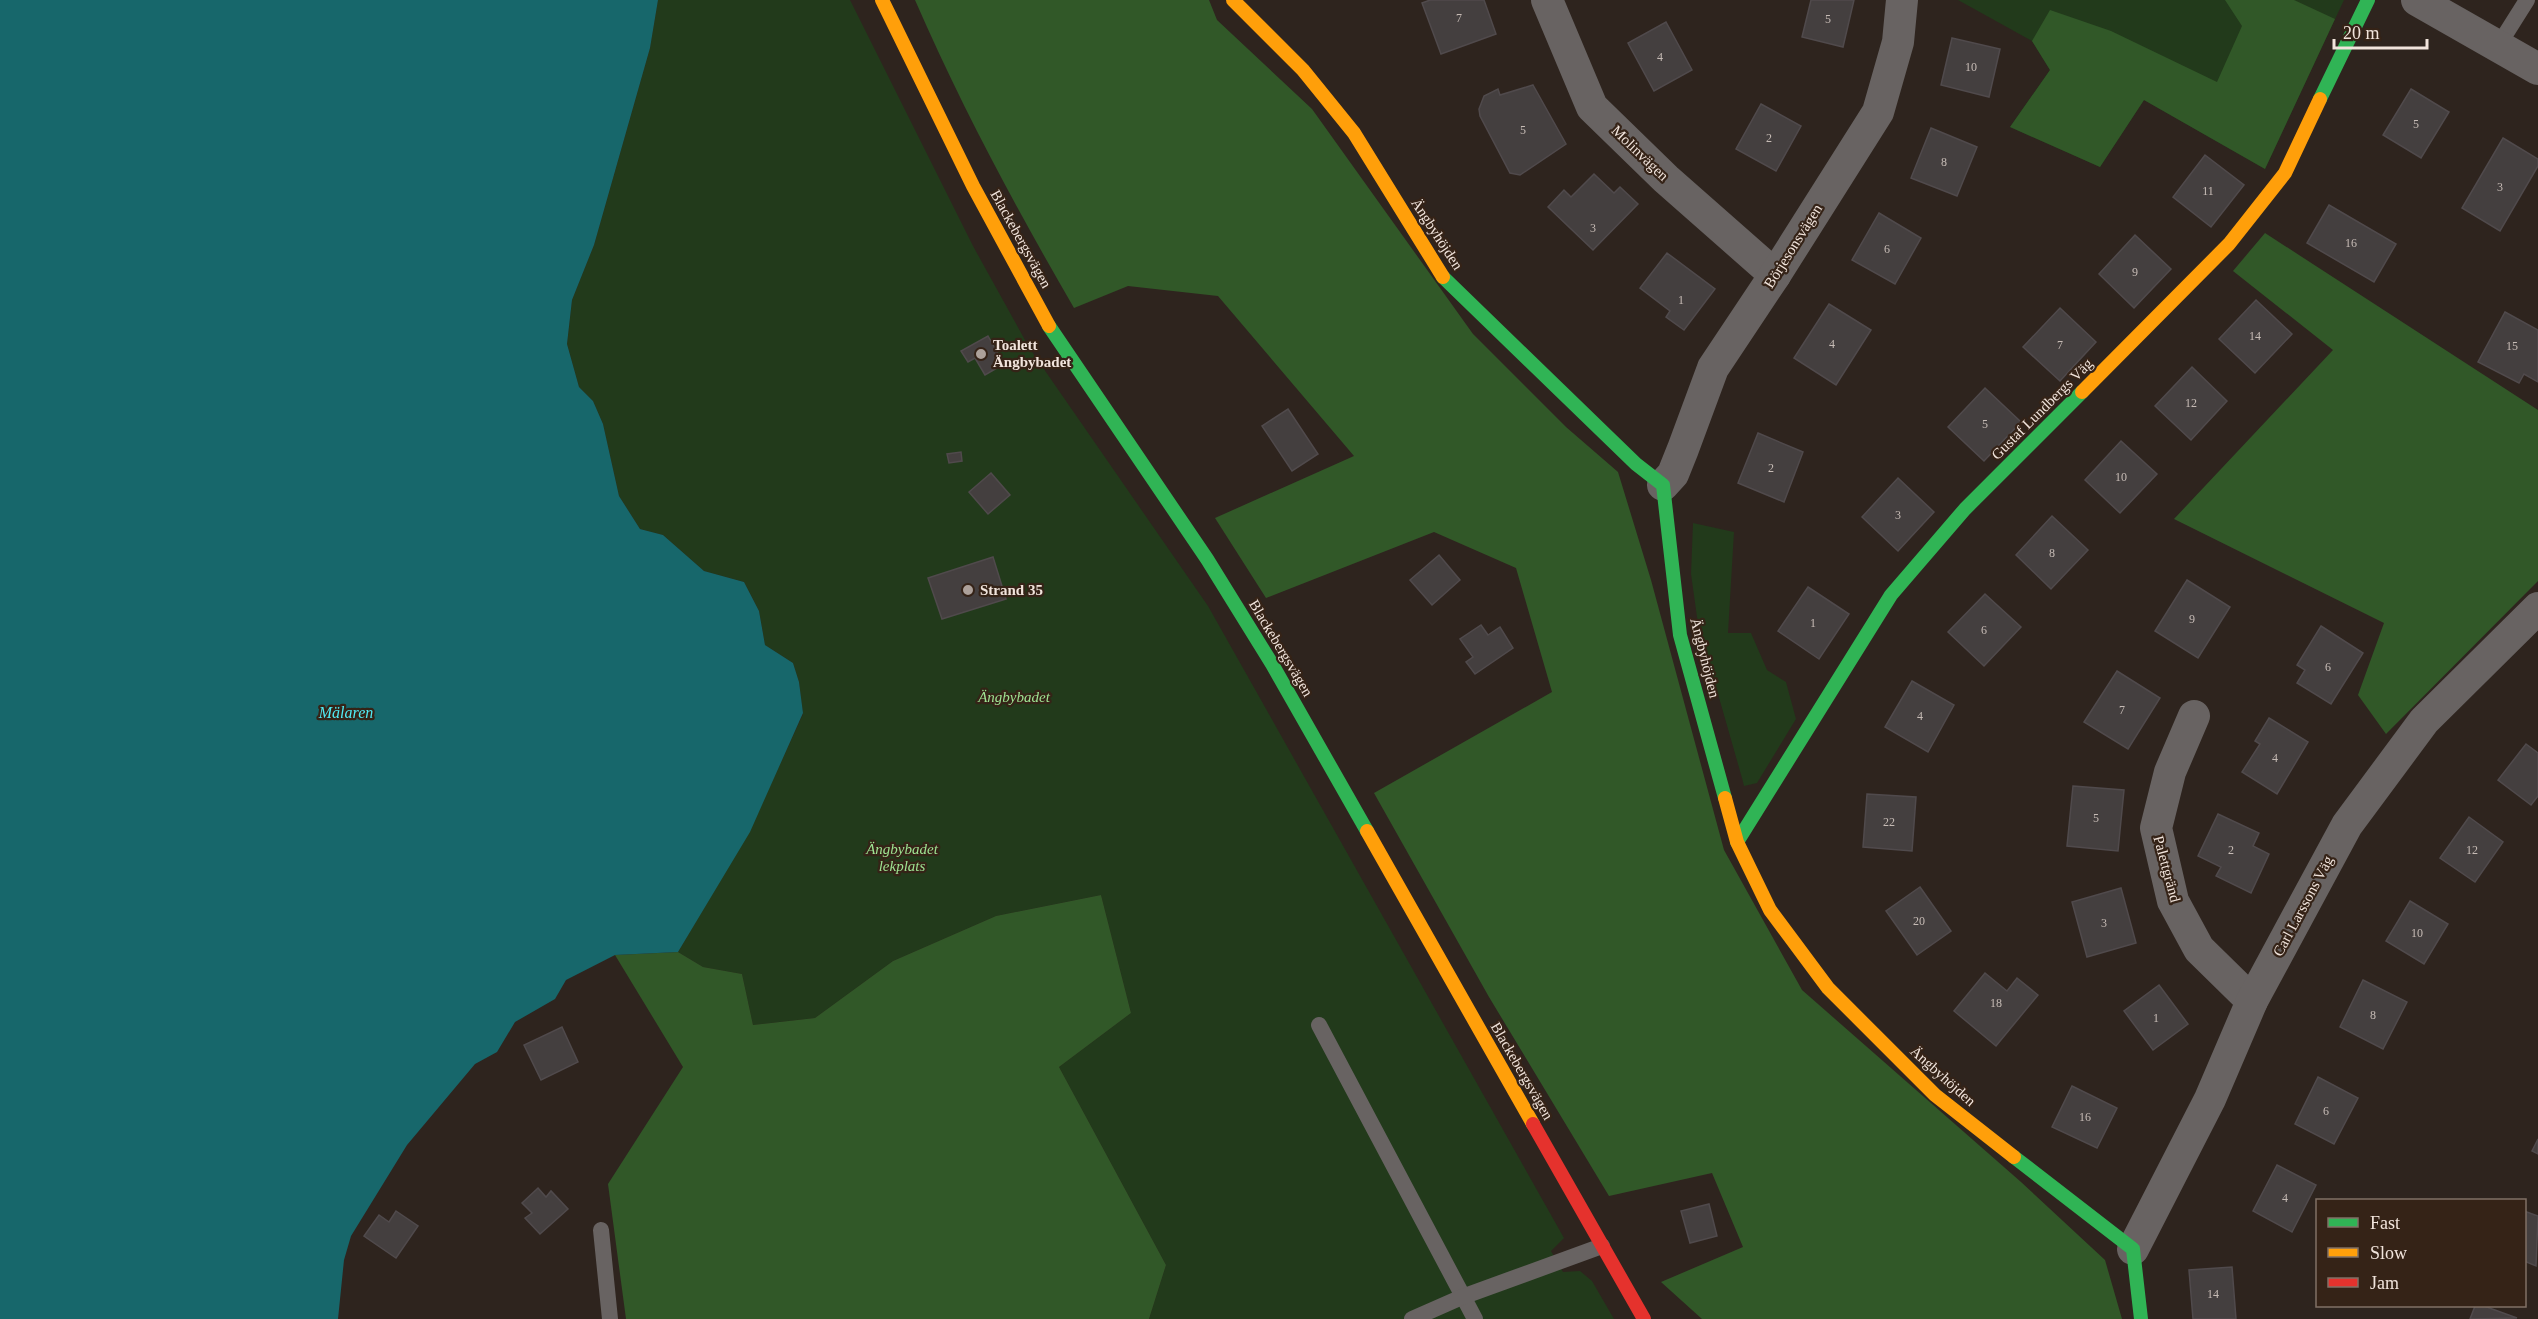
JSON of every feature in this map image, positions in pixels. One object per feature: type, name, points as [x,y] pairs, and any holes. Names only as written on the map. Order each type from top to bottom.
[{"type":"street","name":"Blackebergsvägen","points":[[882,0],[973,186],[1053,333],[1207,559],[1272,664],[1644,1319]]},
{"type":"street","name":"Ängbyhöjden","points":[[1233,0],[1303,70],[1354,133],[1442,276],[1636,464],[1663,485],[1680,635],[1737,842],[1770,910],[1828,988],[1935,1095],[2133,1249]]},
{"type":"street","name":"Molinvägen","points":[[1547,0],[1592,107],[1666,179],[1775,275]]},
{"type":"street","name":"Börjesonsvägen","points":[[1663,485],[1672,474],[1683,449],[1713,368],[1878,112],[1898,42],[1902,0]]},
{"type":"street","name":"Gustaf Lundbergs Väg","points":[[1737,842],[1891,595],[1965,510],[2229,244],[2285,173],[2368,0]]},
{"type":"street","points":[[2417,0],[2538,69]]},
{"type":"street","name":"Carl Larssons Väg","points":[[2133,1249],[2210,1099],[2252,1002],[2347,825],[2424,722],[2538,608]]},
{"type":"street","name":"Palettgränd","points":[[2194,716],[2170,772],[2156,828],[2173,901],[2199,949],[2252,1002]]},
{"type":"street","points":[[2133,1249],[2141,1319]]},
{"type":"lane","points":[[2498,46],[2527,0]]},
{"type":"lane","points":[[1319,1025],[1475,1319]]},
{"type":"lane","points":[[601,1230],[610,1319]]},
{"type":"lane","points":[[1412,1319],[1462,1297],[1602,1246]]},
{"type":"green space","name":"Ängbybadet","points":[[658,0],[850,0],[973,246],[1030,349],[1208,606],[1564,1238],[1551,1251],[1563,1272],[1580,1271],[1592,1281],[1614,1319],[1149,1319],[1166,1265],[1059,1067],[1131,1013],[1101,895],[996,916],[893,961],[815,1018],[753,1025],[742,974],[703,967],[678,952],[749,832],[803,714],[799,682],[793,663],[765,645],[759,611],[744,582],[704,571],[663,535],[640,529],[619,496],[603,424],[593,401],[579,387],[567,344],[572,300],[594,245],[650,48]]},
{"type":"green space","points":[[915,0],[1209,0],[1217,20],[1312,109],[1473,334],[1566,427],[1618,472],[1651,580],[1724,850],[1802,990],[2021,1182],[2105,1260],[2122,1319],[1702,1319],[1661,1282],[1743,1247],[1712,1173],[1609,1196],[1489,997],[1374,793],[1552,692],[1516,568],[1434,532],[1266,598],[1215,518],[1354,456],[1218,296],[1128,286],[1074,308],[990,156]]},
{"type":"green space","points":[[1958,0],[2344,0],[2265,169],[2144,100],[2100,167],[2010,127],[2050,70],[2032,41]]},
{"type":"green space","points":[[2225,0],[2294,0],[2335,19],[2265,169],[2144,100],[2100,167],[2010,127],[2050,70],[2032,41],[2050,10],[2111,31],[2217,82],[2242,26]]},
{"type":"green space","points":[[2265,233],[2538,410],[2538,581],[2386,734],[2358,695],[2384,623],[2174,519],[2333,350],[2233,271]]},
{"type":"green space","points":[[1693,523],[1734,532],[1728,633],[1751,633],[1767,670],[1786,682],[1796,719],[1757,783],[1744,786],[1698,624],[1691,574]]},
{"type":"green space","points":[[1101,895],[1131,1013],[1059,1067],[1166,1265],[1149,1319],[626,1319],[608,1184],[683,1067],[615,955],[678,952],[703,967],[742,974],[753,1025],[815,1018],[893,961],[996,916]]},
{"type":"water","name":"Mälaren","points":[[0,0],[658,0],[650,48],[594,245],[572,300],[567,344],[579,387],[593,401],[603,424],[619,496],[640,529],[663,535],[704,571],[744,582],[759,611],[765,645],[793,663],[799,682],[803,713],[750,832],[678,952],[615,955],[566,980],[555,999],[515,1022],[497,1052],[475,1064],[407,1145],[351,1236],[344,1260],[338,1319],[0,1319]]},
{"type":"building","points":[[1430,0],[1484,0],[1496,34],[1441,54],[1422,3]]},
{"type":"building","points":[[1811,0],[1854,0],[1843,47],[1802,37]]},
{"type":"building","points":[[1666,22],[1692,70],[1654,91],[1628,43]]},
{"type":"building","points":[[1952,38],[2000,49],[1989,97],[1941,85]]},
{"type":"building","points":[[1533,85],[1566,144],[1520,175],[1510,173],[1480,116],[1479,109],[1484,96],[1498,89],[1500,95]]},
{"type":"building","points":[[2411,89],[2449,112],[2421,158],[2383,135]]},
{"type":"building","points":[[1761,104],[1801,126],[1776,171],[1736,149]]},
{"type":"building","points":[[1931,128],[1977,147],[1957,196],[1911,178]]},
{"type":"building","points":[[2503,138],[2538,159],[2538,166],[2500,231],[2462,208]]},
{"type":"building","points":[[2205,155],[2244,185],[2211,227],[2173,197]]},
{"type":"building","points":[[1594,174],[1614,193],[1620,187],[1638,204],[1593,250],[1548,207],[1564,190],[1571,197]]},
{"type":"building","points":[[2329,205],[2396,244],[2374,282],[2307,243]]},
{"type":"building","points":[[1879,213],[1921,238],[1895,284],[1852,260]]},
{"type":"building","points":[[2135,235],[2171,269],[2134,308],[2099,274]]},
{"type":"building","points":[[1667,253],[1715,289],[1684,330],[1666,317],[1670,311],[1640,288]]},
{"type":"building","points":[[2256,300],[2292,334],[2255,373],[2219,339]]},
{"type":"building","points":[[1829,304],[1871,330],[1836,385],[1794,358]]},
{"type":"building","points":[[2060,308],[2096,342],[2060,381],[2023,347]]},
{"type":"building","points":[[2505,312],[2538,330],[2538,382],[2524,374],[2519,383],[2478,362]]},
{"type":"building","name":"Toalett Ängbybadet","points":[[988,336],[1004,364],[985,375],[975,358],[968,362],[961,351]]},
{"type":"building","points":[[2192,367],[2227,401],[2191,440],[2155,406]]},
{"type":"building","points":[[1985,388],[2021,422],[1984,461],[1948,427]]},
{"type":"building","points":[[1288,409],[1318,454],[1292,471],[1262,426]]},
{"type":"building","points":[[1758,433],[1803,452],[1784,502],[1738,483]]},
{"type":"building","points":[[2121,441],[2157,474],[2120,513],[2085,480]]},
{"type":"building","points":[[961,452],[962,461],[949,463],[947,454]]},
{"type":"building","points":[[991,473],[1010,495],[988,514],[969,492]]},
{"type":"building","points":[[1898,478],[1934,512],[1898,551],[1862,517]]},
{"type":"building","points":[[2052,516],[2088,550],[2051,589],[2016,555]]},
{"type":"building","points":[[1439,555],[1460,580],[1432,605],[1410,580]]},
{"type":"building","points":[[993,557],[1006,599],[942,619],[928,578]]},
{"type":"building","points":[[2187,580],[2230,607],[2198,658],[2155,631]]},
{"type":"building","points":[[1808,587],[1849,614],[1819,659],[1778,631]]},
{"type":"building","points":[[1985,594],[2021,627],[1984,666],[1948,632]]},
{"type":"building","points":[[1481,625],[1488,635],[1500,627],[1513,648],[1475,674],[1466,662],[1473,657],[1460,639]]},
{"type":"building","points":[[2321,626],[2363,653],[2331,704],[2297,683],[2305,670],[2297,665]]},
{"type":"building","points":[[2117,671],[2160,698],[2128,749],[2084,722]]},
{"type":"building","points":[[1912,681],[1954,705],[1928,752],[1885,727]]},
{"type":"building","points":[[2269,718],[2308,742],[2277,794],[2242,772],[2260,744],[2255,741]]},
{"type":"building","points":[[2526,744],[2538,753],[2538,796],[2531,805],[2498,780]]},
{"type":"building","points":[[2073,786],[2124,790],[2118,851],[2067,846]]},
{"type":"building","points":[[1867,794],[1916,797],[1912,851],[1863,847]]},
{"type":"building","points":[[2218,814],[2259,833],[2253,846],[2269,854],[2251,893],[2216,876],[2221,867],[2198,856]]},
{"type":"building","points":[[2469,817],[2503,842],[2475,882],[2440,858]]},
{"type":"building","points":[[1920,887],[1951,931],[1917,955],[1886,911]]},
{"type":"building","points":[[2121,888],[2136,943],[2087,957],[2072,902]]},
{"type":"building","points":[[2410,901],[2448,924],[2424,964],[2386,941]]},
{"type":"building","points":[[1985,973],[2007,991],[2017,978],[2038,995],[1996,1046],[1954,1011]]},
{"type":"building","points":[[2363,980],[2407,1002],[2383,1049],[2340,1027]]},
{"type":"building","points":[[2159,985],[2188,1024],[2153,1050],[2124,1011]]},
{"type":"building","points":[[562,1027],[578,1062],[541,1080],[524,1045]]},
{"type":"building","points":[[2318,1077],[2358,1098],[2334,1144],[2295,1124]]},
{"type":"building","points":[[2072,1086],[2117,1108],[2097,1148],[2052,1127]]},
{"type":"building","points":[[2538,1139],[2538,1154],[2532,1151]]},
{"type":"building","points":[[2277,1165],[2316,1185],[2292,1232],[2253,1211]]},
{"type":"building","points":[[538,1188],[546,1197],[551,1191],[568,1209],[540,1234],[525,1218],[532,1213],[522,1203]]},
{"type":"building","points":[[1709,1204],[1717,1236],[1690,1243],[1681,1211]]},
{"type":"building","points":[[396,1211],[418,1226],[396,1258],[364,1236],[379,1215],[389,1222]]},
{"type":"building","points":[[2526,1212],[2538,1216],[2536,1266],[2526,1262]]},
{"type":"building","points":[[2232,1267],[2236,1319],[2193,1319],[2189,1270]]},
{"type":"building","points":[[2475,1307],[2487,1307],[2517,1318],[2470,1319]]},
{"type":"traffic: fast","points":[[2320,99],[2368,0]]},
{"type":"traffic: fast","points":[[1443,277],[1636,464],[1663,485],[1680,635],[1725,798]]},
{"type":"traffic: fast","points":[[1049,326],[1207,559],[1272,664],[1367,831]]},
{"type":"traffic: fast","points":[[1737,842],[1891,595],[1965,509],[2082,392]]},
{"type":"traffic: fast","points":[[2014,1157],[2133,1249],[2141,1319]]},
{"type":"traffic: slow","points":[[882,0],[973,186],[1049,326]]},
{"type":"traffic: slow","points":[[1233,0],[1303,70],[1354,133],[1443,277]]},
{"type":"traffic: slow","points":[[2082,392],[2229,244],[2285,173],[2320,99]]},
{"type":"traffic: slow","points":[[1725,798],[1737,842],[1770,910],[1828,988],[1935,1095],[2014,1157]]},
{"type":"traffic: slow","points":[[1367,831],[1533,1124]]},
{"type":"traffic: jam","points":[[1533,1124],[1644,1319]]},
{"type":"place","name":"Toalett Ängbybadet","points":[[981,354]]},
{"type":"place","name":"Strand 35","points":[[968,590]]},
{"type":"park label","name":"Ängbybadet lekplats","points":[[902,858]]}]
